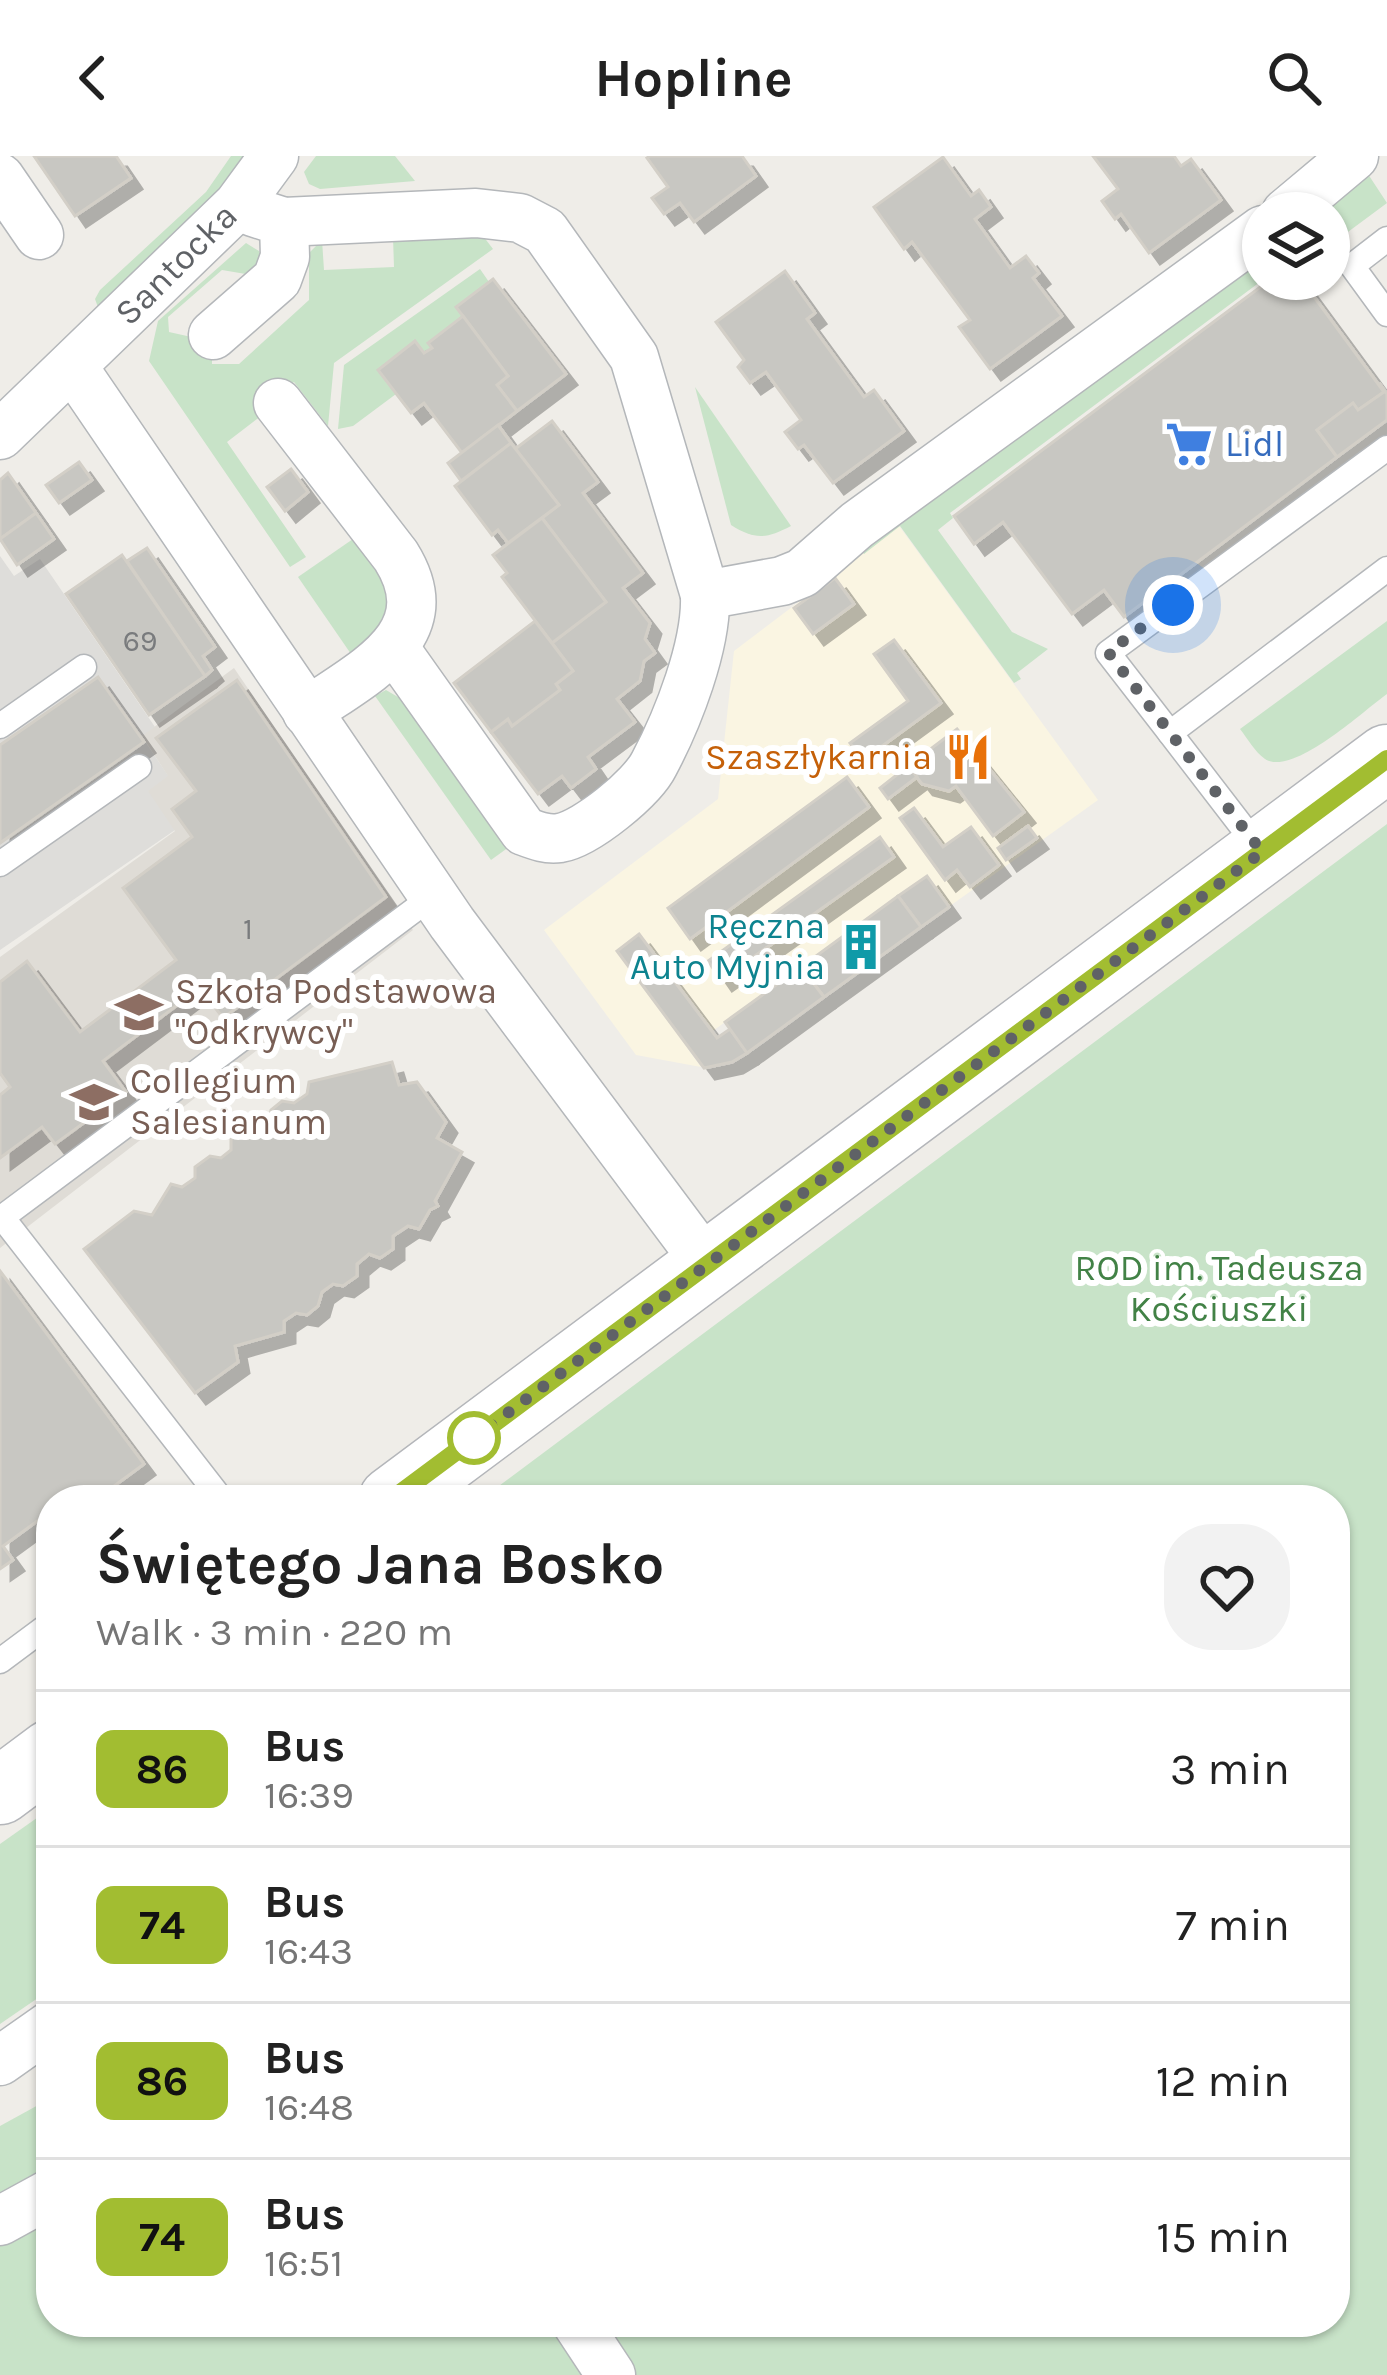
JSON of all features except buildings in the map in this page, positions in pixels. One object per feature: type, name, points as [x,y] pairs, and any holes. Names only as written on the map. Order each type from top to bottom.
[{"type":"street","name":"Santocka","points":[[0,435],[238,205],[274,156]]},
{"type":"street","points":[[1308,192],[1341,160]]},
{"type":"street","points":[[0,178],[39,235]]},
{"type":"street","points":[[238,205],[284,222],[503,214],[533,223],[544,231],[634,357],[704,595],[704,626],[696,655],[653,766],[640,784],[566,837],[546,839],[524,831],[395,649]]},
{"type":"street","points":[[213,334],[277,279],[285,257],[284,222]]},
{"type":"street","points":[[704,595],[802,573],[857,525],[1242,245]]},
{"type":"street","points":[[73,367],[434,896],[707,1264]]},
{"type":"street","points":[[278,403],[404,568],[411,603],[409,621],[395,649],[308,712]]},
{"type":"street","points":[[412,1485],[1387,758]]},
{"type":"street","points":[[0,1791],[36,1764]]},
{"type":"street","points":[[0,2061],[36,2036]]},
{"type":"street","points":[[0,2221],[36,2201]]},
{"type":"street","points":[[586,2337],[611,2375]]},
{"type":"lane","points":[[1387,239],[1352,266],[1387,314]]},
{"type":"lane","points":[[1262,852],[1108,652],[1387,448]]},
{"type":"lane","points":[[1170,733],[1387,569]]},
{"type":"lane","points":[[0,726],[84,667]]},
{"type":"lane","points":[[0,864],[139,767]]},
{"type":"lane","points":[[210,1485],[1,1218],[434,896]]},
{"type":"lane","points":[[0,1661],[36,1633]]},
{"type":"shaded area","points":[[899,526],[1098,800],[950,906],[926,876],[688,1049],[701,1067],[636,1055],[544,930],[718,799],[734,651]]},
{"type":"shaded area","points":[[0,556],[14,576],[40,559],[155,727],[142,737],[169,777],[175,830],[0,950]]},
{"type":"shaded area","name":"Collegium Salesianum","points":[[234,668],[413,930],[0,1248],[0,957],[175,831],[148,791],[168,776],[142,736]]},
{"type":"green space","points":[[231,156],[251,156],[99,310],[95,299],[100,290],[206,192]]},
{"type":"green space","points":[[316,156],[395,156],[415,181],[320,189],[309,184],[304,172]]},
{"type":"green space","points":[[1364,168],[1387,203],[1350,230],[1350,192],[1335,192]]},
{"type":"green space","points":[[480,232],[493,249],[334,363],[328,426],[294,382],[268,400],[261,416],[227,442],[306,557],[290,567],[149,361],[158,321],[246,243],[263,259],[258,276],[222,270],[168,317],[169,332],[196,338],[212,349],[212,364],[239,364],[309,300],[309,253],[322,240],[324,270],[394,267],[393,237]]},
{"type":"green space","points":[[1242,262],[1242,295],[950,513],[953,518],[938,530],[1012,632],[1048,649],[1017,673],[1021,679],[1014,683],[900,526],[864,554],[857,544]]},
{"type":"green space","points":[[480,269],[489,282],[463,316],[428,342],[432,348],[424,353],[415,342],[378,370],[396,394],[353,426],[338,429],[344,365]]},
{"type":"green space","points":[[695,387],[791,526],[761,536],[731,525]]},
{"type":"green space","points":[[353,539],[393,587],[378,625],[351,654],[298,577]]},
{"type":"green space","points":[[1387,621],[1387,694],[1310,751],[1277,762],[1261,756],[1240,729]]},
{"type":"green space","points":[[386,690],[403,700],[513,844],[491,860],[375,696]]},
{"type":"green space","name":"ROD im. Tadeusza Kościuszki","points":[[1387,824],[1387,2375],[0,2375],[0,2126],[36,2106],[36,2337],[1350,2337],[1350,1485],[500,1485]]},
{"type":"green space","points":[[36,1819],[36,1999],[0,2024],[0,1844]]},
{"type":"bus line","name":"86","points":[[411,1485],[1387,759]]},
{"type":"place","name":"Lidl","points":[[1189,444]]},
{"type":"place","name":"Szaszłykarnia","points":[[968,757]]},
{"type":"place","name":"Ręczna Auto Myjnia","points":[[861,947]]},
{"type":"place","name":"Szkoła Podstawowa \"Odkrywcy\"","points":[[139,1012]]},
{"type":"place","name":"Collegium Salesianum","points":[[94,1102]]},
{"type":"route","points":[[474,1438],[1262,852],[1108,652],[1173,605]]}]
